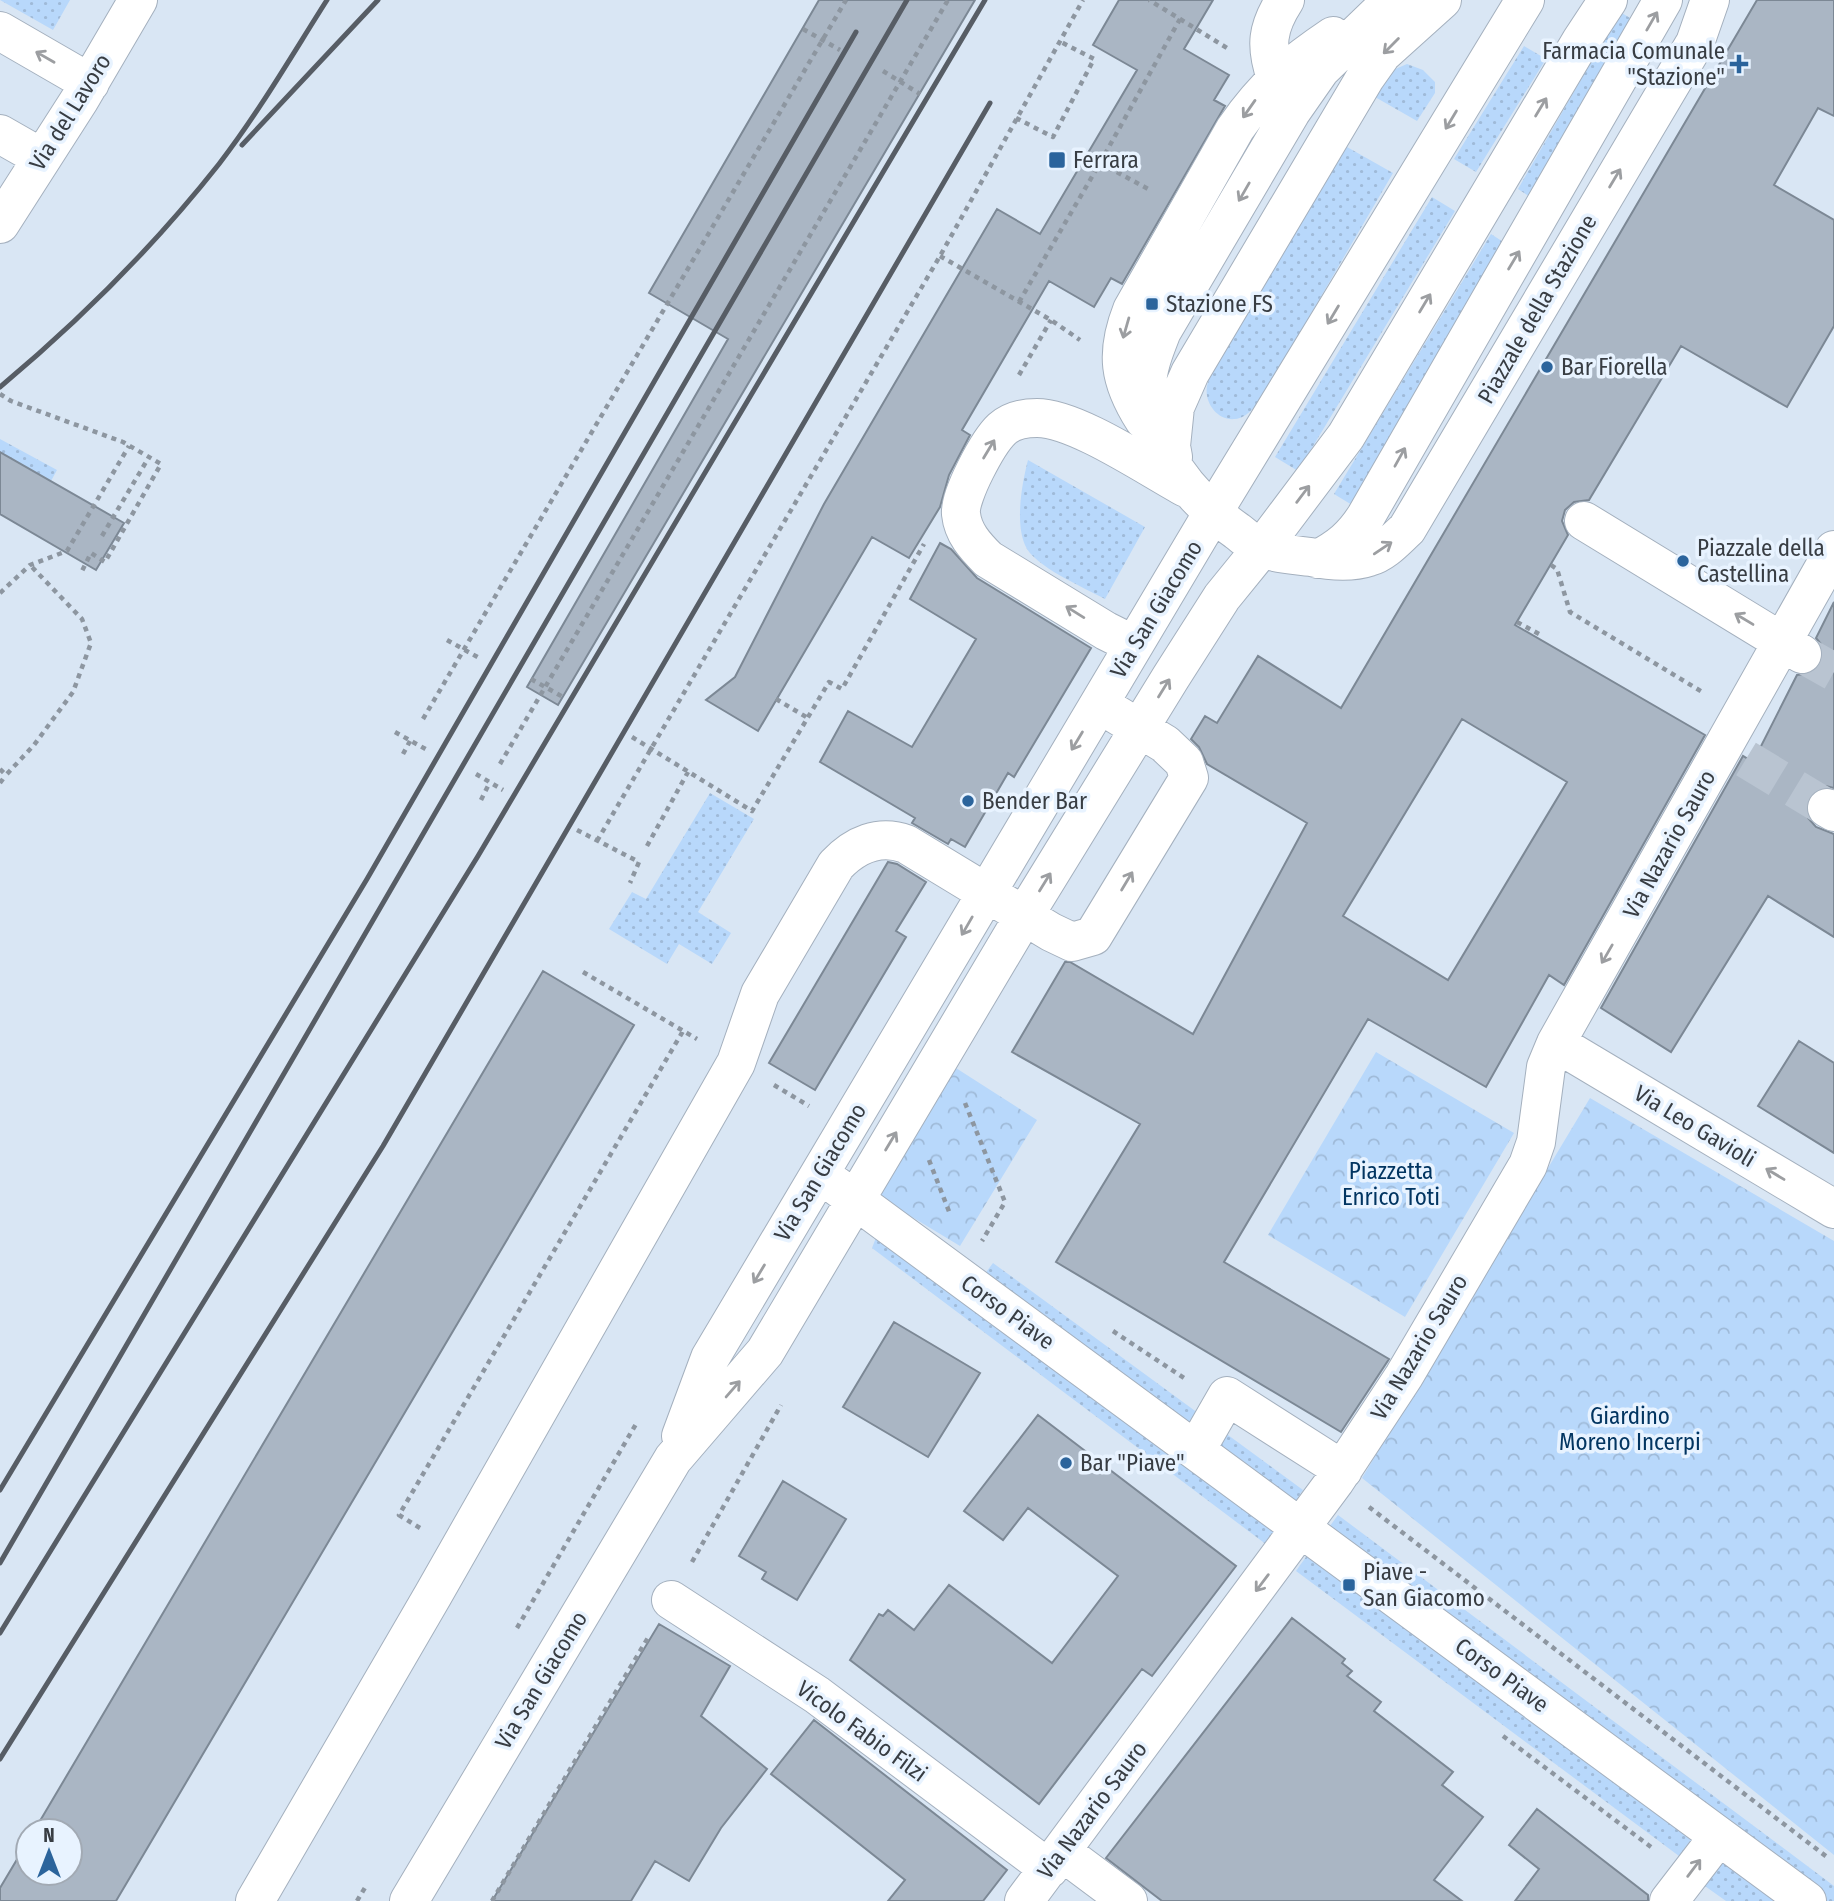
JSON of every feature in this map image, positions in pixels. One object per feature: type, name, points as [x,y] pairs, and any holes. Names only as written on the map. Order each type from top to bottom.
[{"type":"street","name":"Via del Lavoro","points":[[0,224],[90,83],[138,0]]},
{"type":"street","points":[[1276,78],[1270,60],[1269,41],[1273,19],[1284,0]]},
{"type":"street","points":[[1186,481],[1171,446],[1175,407],[1190,373],[1364,78],[1382,54],[1442,0]]},
{"type":"street","points":[[1186,481],[1525,0]]},
{"type":"street","points":[[1261,549],[1346,436],[1608,0]]},
{"type":"street","name":"Piazzale della Stazione","points":[[1318,559],[1339,548],[1356,533],[1663,0]]},
{"type":"street","name":"Piazzale della Stazione","points":[[1393,6],[1334,35],[1299,59],[1255,100],[1235,129],[1132,310],[1125,328],[1121,368],[1127,391],[1186,481],[1261,549],[1318,559],[1347,560],[1369,557],[1388,547],[1407,529],[1695,43],[1710,0]]},
{"type":"street","name":"Piazzale della Stazione","points":[[1186,481],[1150,415],[1147,386],[1151,360],[1162,331],[1303,94],[1321,69],[1393,6]]},
{"type":"street","points":[[0,32],[90,83]]},
{"type":"street","points":[[0,134],[42,158]]},
{"type":"street","name":"Piazzale della Stazione","points":[[1134,645],[1106,631],[988,559],[965,531],[961,512],[965,489],[1003,428],[1019,419],[1038,418],[1077,427],[1186,481]]},
{"type":"street","name":"Via San Giacomo","points":[[673,1459],[709,1358],[1134,645],[1186,481]]},
{"type":"street","points":[[1584,521],[1792,648]]},
{"type":"street","name":"Via San Giacomo","points":[[409,1901],[673,1459],[765,1352],[1139,728],[1222,597],[1261,549]]},
{"type":"street","points":[[1737,740],[1792,648],[1834,550]]},
{"type":"street","name":"Via San Giacomo","points":[[1099,704],[1139,728]]},
{"type":"street","points":[[255,1901],[736,1063],[760,994],[836,865],[843,857],[861,846],[881,839],[892,839],[906,844],[1051,932],[1072,942],[1093,936],[1189,778],[1184,762],[1164,744],[1139,728]]},
{"type":"street","name":"Via Nazario Sauro","points":[[1024,1901],[1302,1528],[1404,1376],[1528,1165],[1536,1142],[1546,1067],[1556,1043],[1737,740]]},
{"type":"street","name":"Via Leo Gavioli","points":[[1556,1043],[1834,1209]]},
{"type":"street","name":"Corso Piave","points":[[819,1173],[1807,1901]]},
{"type":"street","points":[[1196,1450],[1227,1396],[1339,1476]]},
{"type":"street","name":"Vicolo Fabio Filzi","points":[[671,1600],[817,1695],[1055,1860],[1128,1901]]},
{"type":"street","points":[[1669,1901],[1719,1836]]},
{"type":"path","points":[[423,719],[846,0]]},
{"type":"path","points":[[500,764],[948,0]]},
{"type":"path","points":[[597,841],[940,256],[1083,0]]},
{"type":"path","points":[[1019,302],[1180,19],[1149,0]]},
{"type":"path","points":[[803,29],[839,50]]},
{"type":"path","points":[[1016,118],[1053,137],[1094,60],[1059,41]]},
{"type":"path","points":[[883,71],[920,94]]},
{"type":"path","points":[[1100,163],[1159,195]]},
{"type":"path","points":[[940,256],[1051,320],[1121,368]]},
{"type":"path","points":[[1017,380],[1051,320]]},
{"type":"path","points":[[0,394],[11,401],[129,446],[162,464],[106,562],[91,553],[82,571]]},
{"type":"path","points":[[0,593],[30,565],[67,551],[129,446]]},
{"type":"path","points":[[102,536],[149,457]]},
{"type":"path","points":[[632,737],[751,811],[830,682],[842,689],[929,534]]},
{"type":"path","points":[[0,783],[34,745],[74,692],[91,643],[82,619],[30,565]]},
{"type":"path","points":[[1551,565],[1557,569],[1570,612],[1737,740]]},
{"type":"path","points":[[1517,622],[1539,634]]},
{"type":"path","points":[[447,640],[481,659]]},
{"type":"path","points":[[531,679],[563,697]]},
{"type":"path","points":[[776,699],[808,718]]},
{"type":"path","points":[[395,732],[429,751]]},
{"type":"path","points":[[403,754],[410,741]]},
{"type":"path","points":[[0,769],[6,775]]},
{"type":"path","points":[[647,846],[688,772]]},
{"type":"path","points":[[476,774],[503,790]]},
{"type":"path","points":[[481,800],[490,782]]},
{"type":"path","points":[[577,830],[639,862],[630,883]]},
{"type":"path","points":[[457,1551],[398,1515],[683,1031]]},
{"type":"path","points":[[962,1096],[1005,1202],[981,1242]]},
{"type":"path","points":[[928,1159],[953,1220]]},
{"type":"path","points":[[971,1235],[992,1250]]},
{"type":"path","points":[[1107,1327],[1222,1404]]},
{"type":"path","points":[[492,1901],[671,1600],[788,1394]]},
{"type":"path","points":[[1339,1476],[1834,1862]]},
{"type":"green space","points":[[0,0],[70,0],[53,30]]},
{"type":"green space","points":[[1620,12],[1637,22],[1535,200],[1518,189]]},
{"type":"green space","points":[[1524,46],[1546,59],[1476,172],[1454,159]]},
{"type":"green space","points":[[1407,64],[1423,70],[1435,82],[1435,93],[1417,121],[1375,97],[1393,70]]},
{"type":"green space","points":[[1347,147],[1393,173],[1261,398],[1252,410],[1240,418],[1223,417],[1213,409],[1207,392],[1215,364]]},
{"type":"green space","points":[[1432,197],[1455,211],[1298,471],[1275,457]]},
{"type":"green space","points":[[1491,234],[1514,249],[1357,508],[1334,494]]},
{"type":"green space","points":[[0,439],[57,470],[51,481],[0,452]]},
{"type":"green space","points":[[1028,460],[1145,527],[1105,599],[1038,561],[1025,545],[1020,514]]},
{"type":"green space","points":[[710,793],[754,819],[698,912],[731,933],[712,964],[679,944],[667,964],[609,929],[632,892],[646,899]]},
{"type":"green space","name":"Piazzetta Enrico Toti","points":[[1376,1052],[1514,1133],[1405,1317],[1268,1235]]},
{"type":"green space","points":[[945,1061],[1037,1120],[960,1246],[869,1191]]},
{"type":"green space","name":"Giardino Moreno Incerpi","points":[[1590,1098],[1834,1241],[1834,1855],[1362,1478]]},
{"type":"green space","points":[[879,1230],[1283,1533],[1271,1548],[872,1248]]},
{"type":"green space","points":[[993,1263],[1303,1490],[1292,1506],[981,1279]]},
{"type":"green space","points":[[1338,1515],[1834,1886],[1834,1901],[1824,1901],[1327,1530]]},
{"type":"green space","points":[[1308,1554],[1691,1840],[1679,1856],[1296,1571]]},
{"type":"green space","points":[[1724,1858],[1783,1901],[1726,1901],[1702,1884]]},
{"type":"building","points":[[819,0],[975,0],[558,705],[527,687],[728,339],[649,293]]},
{"type":"building","name":"Ferrara","points":[[1119,0],[1213,0],[1184,49],[1229,75],[1214,100],[1225,106],[1122,284],[1111,278],[1094,307],[1049,281],[962,430],[970,435],[949,475],[940,507],[909,558],[872,537],[758,731],[706,700],[735,677],[824,504],[997,209],[1040,234],[1137,70],[1093,45]]},
{"type":"building","points":[[1757,0],[1834,0],[1834,116],[1818,108],[1774,185],[1834,220],[1834,326],[1787,407],[1681,346],[1589,500],[1574,502],[1565,510],[1562,521],[1568,535],[1515,625],[1705,735],[1564,985],[1549,975],[1486,1087],[1368,1019],[1224,1262],[1389,1359],[1341,1432],[1056,1262],[1140,1124],[1012,1052],[1065,962],[1070,962],[1193,1034],[1307,823],[1207,764],[1199,747],[1191,739],[1205,716],[1217,723],[1258,656],[1341,708]],"holes":[[[1462,719],[1567,782],[1448,980],[1343,916]]]},
{"type":"building","points":[[0,452],[124,523],[96,570],[0,514]]},
{"type":"building","points":[[940,543],[951,549],[977,578],[1091,648],[1014,777],[1008,773],[965,847],[951,839],[948,844],[912,823],[915,818],[820,762],[848,711],[912,747],[976,639],[910,599]]},
{"type":"building","points":[[1834,602],[1834,788],[1826,786],[1815,790],[1808,797],[1805,807],[1808,818],[1816,827],[1834,834],[1834,937],[1768,896],[1671,1052],[1601,1008],[1743,756],[1753,762],[1797,675],[1812,673],[1821,665],[1824,654],[1816,638]]},
{"type":"building","points":[[888,862],[897,864],[926,882],[896,931],[906,937],[815,1090],[769,1063]]},
{"type":"building","points":[[543,971],[634,1025],[116,1901],[0,1901],[0,1888],[14,1864],[14,1887],[84,1887],[84,1817],[42,1817]]},
{"type":"building","points":[[1799,1041],[1834,1063],[1834,1153],[1758,1106]]},
{"type":"building","points":[[894,1322],[980,1373],[928,1457],[843,1407]]},
{"type":"building","points":[[1038,1415],[1236,1566],[1152,1676],[1142,1669],[1039,1804],[850,1660],[879,1614],[883,1616],[888,1610],[914,1630],[949,1585],[1052,1663],[1118,1576],[1028,1508],[1003,1540],[964,1511]]},
{"type":"building","points":[[783,1481],[846,1519],[797,1600],[762,1579],[766,1572],[739,1556]]},
{"type":"building","points":[[1292,1618],[1345,1659],[1342,1663],[1352,1671],[1347,1676],[1381,1702],[1374,1711],[1453,1772],[1442,1785],[1483,1817],[1434,1880],[1462,1901],[1162,1901],[1106,1858]]},
{"type":"building","points":[[659,1624],[730,1666],[701,1716],[767,1769],[721,1828],[689,1881],[655,1861],[631,1901],[492,1901]]},
{"type":"building","points":[[814,1720],[1007,1870],[983,1901],[888,1901],[905,1880],[771,1774]]},
{"type":"building","points":[[1537,1809],[1648,1895],[1648,1901],[1515,1901],[1539,1869],[1509,1845]]},
{"type":"tunnel","points":[[1802,654],[1834,672]]},
{"type":"tunnel","points":[[1746,759],[1827,808]]},
{"type":"railway","points":[[0,387],[59,336],[169,224],[248,124],[327,0]]},
{"type":"railway","points":[[242,145],[378,0]]},
{"type":"railway","points":[[0,1563],[907,0]]},
{"type":"railway","points":[[0,1633],[478,856],[985,0]]},
{"type":"railway","points":[[0,1490],[367,879],[856,32]]},
{"type":"railway","points":[[0,1759],[383,1146],[990,103]]},
{"type":"place","name":"Farmacia Comunale \"Stazione\"","points":[[1739,64]]},
{"type":"place","name":"Ferrara","points":[[1057,160]]},
{"type":"place","name":"Stazione FS","points":[[1152,304]]},
{"type":"place","name":"Bar Fiorella","points":[[1547,367]]},
{"type":"place","name":"Piazzale della Castellina","points":[[1683,561]]},
{"type":"place","name":"Bender Bar","points":[[968,801]]},
{"type":"place","name":"Bar \"Piave\"","points":[[1066,1463]]},
{"type":"place","name":"Piave - San Giacomo","points":[[1349,1585]]}]
